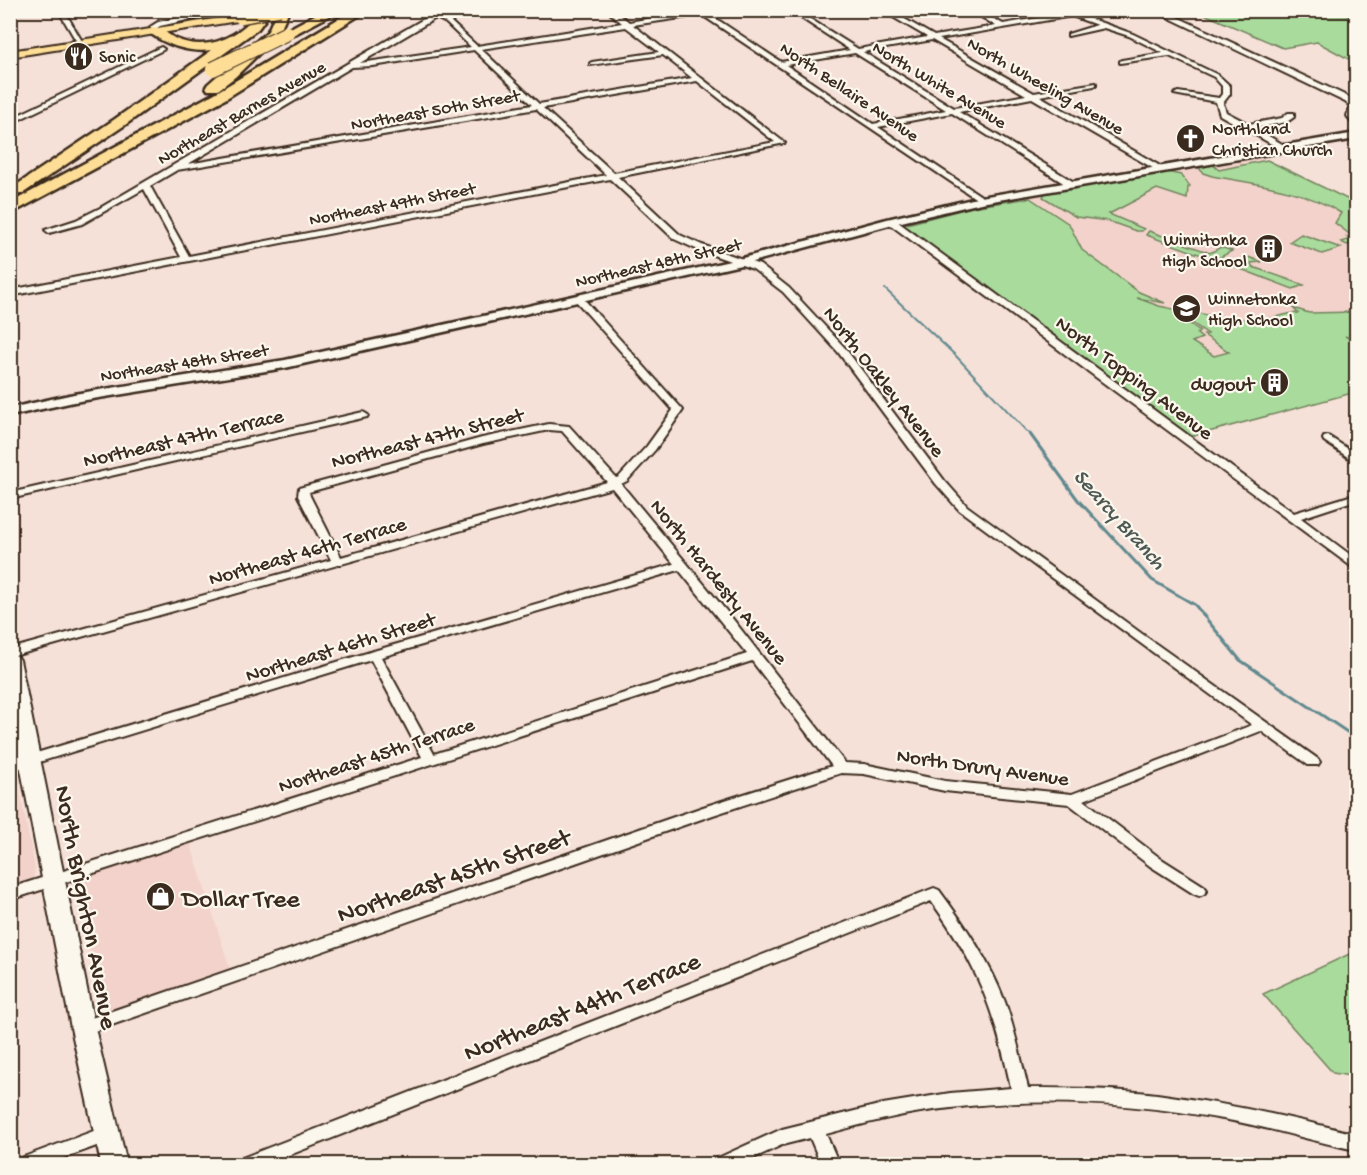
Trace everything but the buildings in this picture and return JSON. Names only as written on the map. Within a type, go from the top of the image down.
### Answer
[{"type":"highway","points":[[10,195],[120,122],[254,26],[266,10]]},
{"type":"highway","points":[[148,134],[230,74],[273,33],[281,10]]},
{"type":"highway","points":[[120,122],[213,69],[334,10]]},
{"type":"highway","points":[[10,209],[234,88],[362,10]]},
{"type":"highway","points":[[155,31],[172,42],[192,48],[214,46],[237,37]]},
{"type":"main road","points":[[10,54],[155,31],[246,13],[281,10]]},
{"type":"main road","name":"North Brighton Avenue","points":[[10,660],[20,763],[55,880],[83,1028],[114,1164]]},
{"type":"street","points":[[62,10],[80,43]]},
{"type":"street","points":[[155,31],[153,27],[158,24],[229,10]]},
{"type":"street","name":"Northeast Barnes Avenue","points":[[49,230],[79,222],[176,168],[445,10]]},
{"type":"street","points":[[609,10],[699,79]]},
{"type":"street","points":[[352,64],[373,64],[720,10]]},
{"type":"street","name":"North Wheeling Avenue","points":[[884,10],[1161,169]]},
{"type":"street","points":[[973,10],[1003,27]]},
{"type":"street","points":[[1064,10],[1131,35],[1223,82],[1227,92],[1219,103],[1222,112],[1285,148]]},
{"type":"street","points":[[780,64],[1100,10]]},
{"type":"street","points":[[1156,10],[1348,100],[1354,106],[1351,116],[1356,123]]},
{"type":"street","points":[[1342,10],[1356,16]]},
{"type":"street","name":"North White Avenue","points":[[792,11],[1071,184]]},
{"type":"street","name":"North Bellaire Avenue","points":[[702,12],[981,200]]},
{"type":"street","name":"North Oakley Avenue","points":[[437,16],[448,22],[677,237],[766,274],[846,356],[941,485],[963,508],[1313,762]]},
{"type":"street","points":[[1070,35],[1102,26]]},
{"type":"street","points":[[10,122],[161,49]]},
{"type":"street","points":[[592,64],[666,53]]},
{"type":"street","points":[[1122,62],[1169,54]]},
{"type":"street","name":"Northeast 50th Street","points":[[176,168],[699,79]]},
{"type":"street","name":"Northeast 49th Street","points":[[10,293],[779,143],[780,141],[699,79]]},
{"type":"street","points":[[872,126],[1094,84]]},
{"type":"street","points":[[1178,94],[1220,100]]},
{"type":"street","points":[[1247,127],[1284,120],[1291,115]]},
{"type":"street","name":"Northeast 48th Street","points":[[10,412],[74,398],[285,364],[741,262],[891,221],[981,200],[1356,134]]},
{"type":"street","points":[[146,184],[186,259]]},
{"type":"street","name":"North Topping Avenue","points":[[891,221],[1356,564]]},
{"type":"street","points":[[579,299],[678,411],[651,448],[623,479],[614,483]]},
{"type":"street","name":"Northeast 47th Terrace","points":[[10,496],[363,415]]},
{"type":"street","name":"North Hardesty Avenue","points":[[561,427],[570,430],[682,565],[841,768]]},
{"type":"street","name":"Northeast 47th Street","points":[[337,560],[303,490],[482,441],[561,427]]},
{"type":"street","points":[[1328,438],[1356,458]]},
{"type":"street","name":"Northeast 46th Terrace","points":[[10,653],[251,588],[337,560],[614,483]]},
{"type":"street","points":[[1293,517],[1356,497]]},
{"type":"street","name":"Northeast 46th Street","points":[[20,763],[374,655],[682,565]]},
{"type":"street","points":[[374,655],[430,759]]},
{"type":"street","name":"Northeast 45th Terrace","points":[[10,894],[755,656]]},
{"type":"street","points":[[1073,799],[1263,725]]},
{"type":"street","name":"North Drury Avenue","points":[[841,768],[864,769],[945,786],[1073,799],[1155,862],[1199,890]]},
{"type":"street","name":"Northeast 45th Street","points":[[83,1028],[696,815],[841,768]]},
{"type":"street","name":"Northeast 44th Terrace","points":[[248,1164],[934,894],[966,939],[992,990],[1009,1041],[1020,1096]]},
{"type":"street","points":[[724,1164],[778,1139],[833,1123],[902,1108],[947,1101],[1054,1093],[1206,1107],[1309,1129],[1356,1142]]},
{"type":"street","points":[[815,1129],[830,1164]]},
{"type":"street","points":[[27,1164],[107,1134]]},
{"type":"shaded area","name":"Winnetonka High School","points":[[1263,158],[1356,204],[1356,392],[1190,437],[905,224],[1000,202]]},
{"type":"shaded area","points":[[11,770],[16,772],[35,868],[33,880],[29,884],[11,890]]},
{"type":"shaded area","points":[[190,842],[230,969],[108,1011],[102,1011],[74,878]]},
{"type":"green space","points":[[1197,11],[1339,11],[1356,17],[1356,63],[1317,42],[1283,48]]},
{"type":"green space","points":[[1267,160],[1347,199],[1356,197],[1356,243],[1347,245],[1341,242],[1351,239],[1347,237],[1352,236],[1335,223],[1341,213],[1326,205],[1278,188],[1212,176],[1203,173],[1199,168],[1213,165],[1219,170]]},
{"type":"green space","points":[[1167,172],[1181,175],[1190,186],[1187,199],[1157,189],[1109,214],[1144,229],[1142,231],[1108,221],[1076,217],[1043,197],[1045,193]]},
{"type":"green space","points":[[1030,198],[1069,224],[1082,250],[1139,292],[1165,303],[1137,298],[1183,311],[1182,318],[1200,331],[1197,334],[1202,338],[1192,342],[1214,356],[1229,352],[1204,335],[1208,334],[1185,318],[1188,311],[1216,317],[1246,319],[1265,319],[1298,313],[1293,308],[1309,313],[1356,312],[1356,340],[1345,336],[1356,342],[1356,392],[1190,437],[903,225],[972,207]]},
{"type":"green space","points":[[1149,231],[1210,253],[1221,247],[1232,251],[1215,260],[1146,235]]},
{"type":"green space","points":[[1301,234],[1341,248],[1322,254],[1289,242]]},
{"type":"green space","points":[[1248,257],[1262,262],[1250,263],[1253,267],[1304,285],[1293,289],[1230,265]]},
{"type":"green space","points":[[1356,951],[1356,1077],[1333,1073],[1263,994]]},
{"type":"waterway","name":"Searcy Branch","points":[[885,289],[956,356],[1031,436]]},
{"type":"waterway","name":"Searcy Branch","points":[[1030,434],[1078,500],[1152,580],[1195,605],[1240,660],[1356,738]]},
{"type":"place","name":"Sonic","points":[[78,56]]},
{"type":"place","name":"Northland Christian Church","points":[[1191,138]]},
{"type":"place","name":"Winnitonka High School","points":[[1268,249]]},
{"type":"place","name":"Winnetonka High School","points":[[1187,308]]},
{"type":"place","name":"dugout","points":[[1275,383]]},
{"type":"place","name":"Dollar Tree","points":[[161,897]]}]
